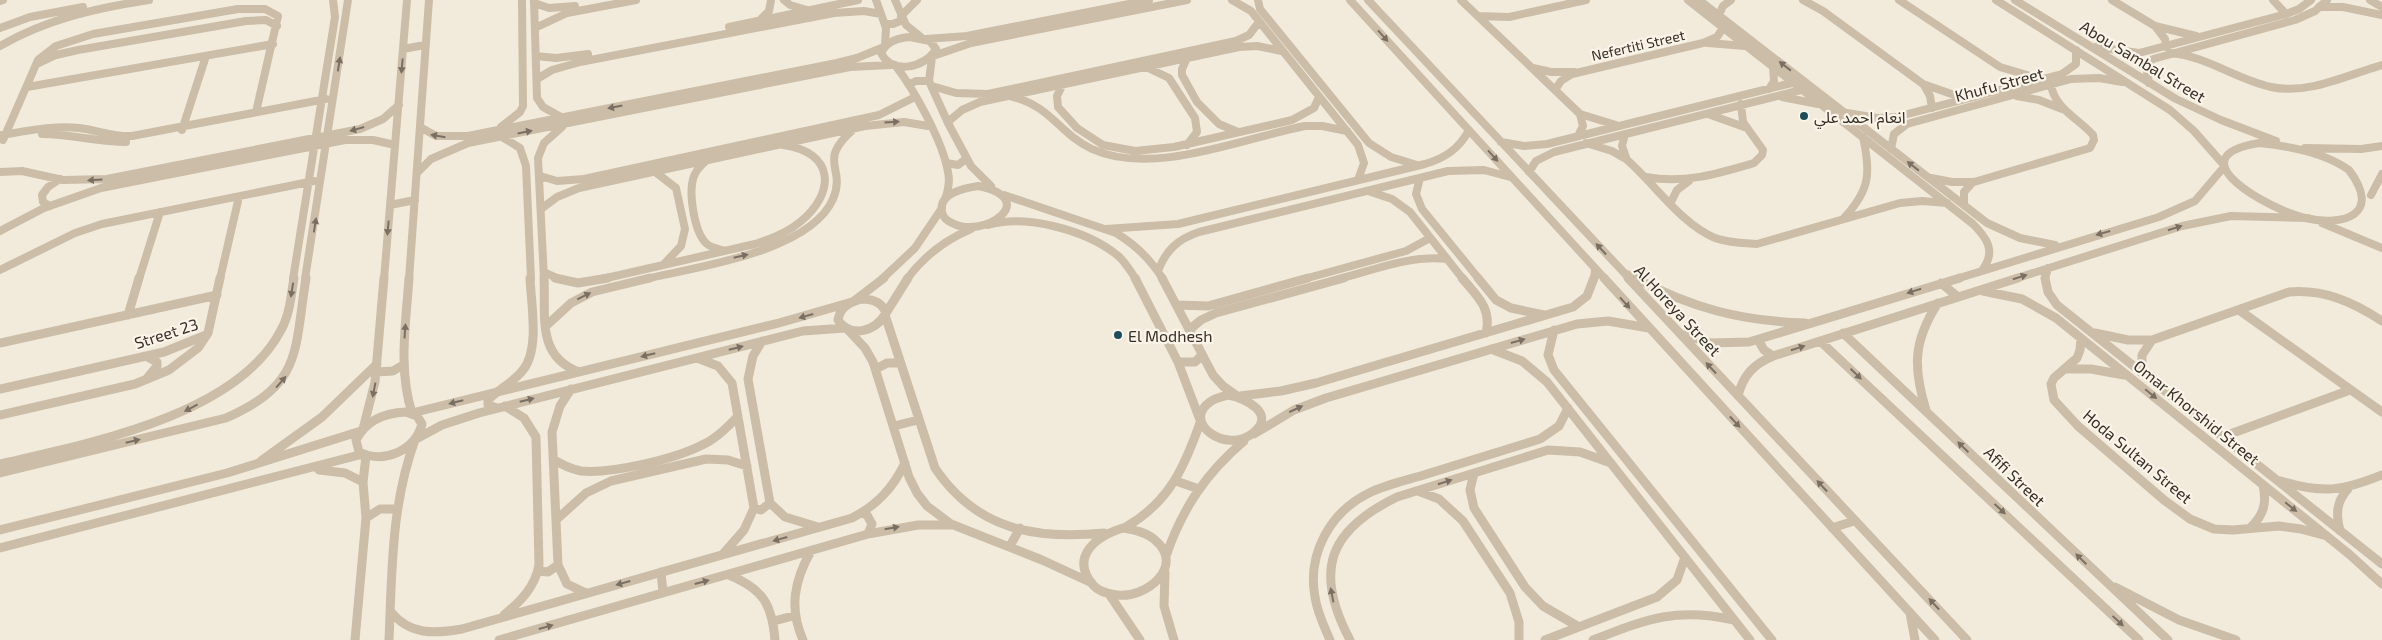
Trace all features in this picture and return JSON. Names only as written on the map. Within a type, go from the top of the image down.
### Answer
[{"type":"street","points":[[0,28],[30,16],[126,0]]},
{"type":"street","points":[[0,46],[30,30],[61,18],[134,1],[149,0]]},
{"type":"street","points":[[0,473],[18,464],[154,425],[210,397],[250,367],[272,345],[285,324],[322,102],[335,14],[333,0]]},
{"type":"street","points":[[0,464],[18,464],[226,418],[258,402],[271,392],[286,376],[294,360],[348,0]]},
{"type":"street","points":[[355,640],[366,518],[363,482],[364,455],[356,444],[373,393],[377,368],[407,0]]},
{"type":"street","points":[[389,640],[395,509],[402,473],[422,424],[420,419],[412,413],[406,394],[403,364],[429,0]]},
{"type":"street","points":[[499,133],[520,112],[524,101],[522,0]]},
{"type":"street","points":[[535,28],[575,8],[607,0]]},
{"type":"street","points":[[564,121],[543,107],[538,98],[534,2],[549,8],[575,8],[636,0]]},
{"type":"street","points":[[757,22],[770,11],[771,0],[779,0]]},
{"type":"street","points":[[784,0],[796,8],[812,11]]},
{"type":"street","points":[[536,56],[556,58],[585,57],[833,10],[858,0]]},
{"type":"street","points":[[876,0],[885,24],[887,36],[881,57],[893,65],[910,84],[946,163],[949,181],[943,205],[943,215],[948,221],[956,225],[978,227]]},
{"type":"street","points":[[895,0],[902,18],[910,30],[935,46],[929,69],[931,83],[966,159],[978,176],[1001,192],[1008,201],[1008,208],[1004,214],[988,225]]},
{"type":"street","points":[[885,24],[893,24],[902,18],[917,0]]},
{"type":"street","points":[[417,174],[431,159],[468,140],[849,64],[912,66],[976,38],[1149,0]]},
{"type":"street","points":[[849,64],[903,38],[976,38],[1188,0]]},
{"type":"street","points":[[1232,0],[1251,11],[1358,146],[1364,163],[1358,180]]},
{"type":"street","points":[[1258,0],[1260,9],[1369,143],[1390,157],[1433,168],[1434,174]]},
{"type":"street","name":"Al Horeya Street","points":[[1351,0],[1595,270],[1935,640]]},
{"type":"street","name":"Al Horeya Street","points":[[1368,0],[1967,640]]},
{"type":"street","points":[[1461,0],[1580,114],[1620,126]]},
{"type":"street","points":[[1494,30],[1501,21],[1509,17],[1586,0]]},
{"type":"street","points":[[1688,0],[1964,216],[1982,233],[1991,249],[1992,257],[1983,270]]},
{"type":"street","points":[[1700,0],[1973,213],[1998,230],[2013,237],[2045,245],[2060,246]]},
{"type":"street","points":[[1719,15],[1723,6],[1731,0]]},
{"type":"street","points":[[1803,0],[1823,11],[1924,84],[1944,93],[1966,99]]},
{"type":"street","points":[[1899,0],[2000,67],[2021,75],[2041,79]]},
{"type":"street","name":"Abou Sambal Street","points":[[1996,0],[2183,120],[2224,166],[2236,184],[2260,200],[2310,218]]},
{"type":"street","name":"Abou Sambal Street","points":[[2015,0],[2149,83],[2204,113],[2293,147]]},
{"type":"street","points":[[2021,0],[2028,8]]},
{"type":"street","points":[[2112,0],[2155,26],[2201,37]]},
{"type":"street","points":[[2273,0],[2286,14]]},
{"type":"street","points":[[2149,83],[2146,66],[2153,59],[2168,50],[2201,37],[2286,14],[2299,9],[2311,0]]},
{"type":"street","points":[[2087,44],[2120,52],[2139,52],[2168,50],[2209,43],[2295,20],[2320,7],[2327,0]]},
{"type":"street","points":[[2370,0],[2382,11]]},
{"type":"street","points":[[2320,7],[2343,6],[2382,11]]},
{"type":"street","points":[[256,112],[278,16],[271,11],[257,8],[238,9],[93,34],[56,46],[42,55],[36,64],[2,137],[63,134],[100,142],[121,143],[333,100]]},
{"type":"street","points":[[234,23],[247,15],[246,12],[238,9]]},
{"type":"street","points":[[1251,11],[1260,9]]},
{"type":"street","points":[[537,79],[585,57],[812,11],[864,11],[881,14]]},
{"type":"street","points":[[335,14],[347,12]]},
{"type":"street","points":[[2022,16],[2036,13]]},
{"type":"street","points":[[1080,14],[1084,20]]},
{"type":"street","points":[[1478,16],[1509,17]]},
{"type":"street","points":[[36,64],[56,55],[88,48],[234,23],[260,20],[271,22],[277,26]]},
{"type":"street","points":[[1010,96],[1127,68],[1146,67],[1187,58],[1238,44],[1249,35],[1259,22]]},
{"type":"street","points":[[2155,26],[2165,39],[2168,50]]},
{"type":"street","name":"Nefertiti Street","points":[[1532,68],[1561,72],[1579,71],[1703,43],[1716,37],[1723,28]]},
{"type":"street","points":[[88,48],[83,48],[79,44],[83,39],[93,34]]},
{"type":"street","points":[[523,44],[536,42]]},
{"type":"street","name":"Nefertiti Street","points":[[1703,43],[1747,46]]},
{"type":"street","points":[[2209,43],[2210,54],[2224,66]]},
{"type":"street","points":[[26,87],[272,44]]},
{"type":"street","points":[[949,121],[970,105],[990,96],[1238,44],[1282,50]]},
{"type":"street","points":[[403,49],[425,45]]},
{"type":"street","name":"Khufu Street","points":[[1845,113],[1877,118],[1906,114],[2062,74],[2076,64],[2076,50]]},
{"type":"street","points":[[2168,50],[2224,66],[2260,84],[2291,89],[2382,65]]},
{"type":"street","points":[[2139,52],[2145,58],[2153,59]]},
{"type":"street","points":[[182,130],[206,56]]},
{"type":"street","points":[[1187,58],[1182,69],[1184,81],[1207,116],[1224,128],[1241,132]]},
{"type":"street","points":[[1146,67],[1163,74],[1174,84],[1195,118],[1197,132],[1187,145]]},
{"type":"street","points":[[1769,89],[1774,81],[1773,67]]},
{"type":"street","points":[[2000,67],[2006,78],[2006,88]]},
{"type":"street","name":"Nefertiti Street","points":[[1555,90],[1566,77],[1579,71]]},
{"type":"street","points":[[1301,74],[1311,72]]},
{"type":"street","points":[[2062,74],[2071,76],[2071,79]]},
{"type":"street","name":"Khufu Street","points":[[1891,149],[1892,137],[1895,131],[1915,121],[2071,79],[2098,78],[2131,85]]},
{"type":"street","points":[[1501,142],[1537,145],[1562,140],[1803,80]]},
{"type":"street","points":[[910,84],[916,81],[931,83],[956,93],[1010,96],[1027,99],[1046,110],[1068,134],[1086,147],[1108,155],[1177,154],[1295,124],[1314,108],[1319,97]]},
{"type":"street","points":[[1174,84],[1184,81]]},
{"type":"street","points":[[1063,84],[1057,96],[1058,107],[1077,128],[1094,140],[1134,154],[1187,145],[1241,132],[1295,124],[1322,126],[1346,131]]},
{"type":"street","points":[[1924,84],[1930,96],[1932,108]]},
{"type":"street","points":[[1928,178],[1952,182],[1974,182],[2090,148],[2093,144],[2093,135],[2064,110],[2054,97],[2051,85]]},
{"type":"street","points":[[1529,172],[1530,167],[1540,158],[1568,148],[1811,87]]},
{"type":"street","points":[[2012,95],[2039,100],[2064,110]]},
{"type":"street","points":[[1774,96],[1799,99],[1824,106]]},
{"type":"street","points":[[541,209],[578,184],[863,122],[893,110],[915,97]]},
{"type":"street","points":[[524,101],[538,98]]},
{"type":"street","points":[[182,130],[256,112],[322,102]]},
{"type":"street","points":[[1644,176],[1667,181],[1689,181],[1759,160],[1762,150],[1761,145],[1747,128],[1741,116],[1741,104]]},
{"type":"street","points":[[327,140],[372,124],[399,105]]},
{"type":"street","points":[[1046,110],[1058,107]]},
{"type":"street","points":[[1457,118],[1475,114]]},
{"type":"street","points":[[1578,136],[1583,126],[1580,114]]},
{"type":"street","points":[[1670,114],[1678,120]]},
{"type":"street","points":[[1706,114],[1727,119],[1747,128]]},
{"type":"street","points":[[1906,114],[1915,121]]},
{"type":"street","points":[[1195,118],[1207,116]]},
{"type":"street","points":[[564,121],[540,150],[538,158],[546,326],[548,347],[556,360],[580,372]]},
{"type":"street","points":[[544,272],[569,283],[603,284],[759,252],[787,241],[811,226],[821,217],[833,199],[837,180],[833,164],[835,149],[863,122],[904,122],[928,126]]},
{"type":"street","points":[[420,127],[424,132],[433,135],[468,140]]},
{"type":"street","points":[[540,176],[556,181],[578,184],[654,171],[855,128]]},
{"type":"street","points":[[1106,229],[1150,228],[1178,224],[1422,165],[1450,155],[1459,148],[1469,130]]},
{"type":"street","points":[[499,133],[520,148],[525,159],[532,351],[529,360],[517,377],[496,392],[488,402],[490,407],[501,407],[522,415],[533,428],[536,437],[538,571],[533,585],[522,600],[499,619]]},
{"type":"street","points":[[1624,134],[1622,146],[1627,160]]},
{"type":"street","points":[[1841,220],[1860,201],[1869,179],[1869,168],[1863,137]]},
{"type":"street","points":[[0,172],[22,171],[62,180],[91,180],[327,140],[360,139],[395,145]]},
{"type":"street","points":[[1562,140],[1562,145],[1568,148]]},
{"type":"street","points":[[0,231],[53,205],[120,184],[315,142]]},
{"type":"street","points":[[1358,146],[1365,146],[1369,143]]},
{"type":"street","points":[[1586,143],[1608,150],[1627,160],[1707,235],[1737,245],[1757,244],[1911,202],[1947,203]]},
{"type":"street","points":[[1679,333],[1691,338],[1719,344],[1739,344],[1758,340],[2159,217],[2185,207],[2203,194],[2224,166],[2224,158],[2228,151],[2235,147],[2259,143],[2293,147],[2354,149],[2382,146]]},
{"type":"street","points":[[546,326],[571,303],[603,284],[662,266],[768,240],[801,222],[821,198],[825,182],[822,166],[815,156],[808,152],[780,144]]},
{"type":"street","points":[[2293,147],[2321,156],[2344,168],[2366,186],[2373,199],[2382,174]]},
{"type":"street","points":[[946,163],[958,164],[966,159]]},
{"type":"street","points":[[707,160],[693,178],[691,192],[698,226],[704,240],[709,245],[725,251]]},
{"type":"street","points":[[822,166],[833,164]]},
{"type":"street","points":[[1158,271],[1167,249],[1188,235],[1434,174],[1472,169],[1512,178]]},
{"type":"street","points":[[654,171],[672,183],[679,194],[684,229],[681,246],[662,266]]},
{"type":"street","points":[[1420,178],[1415,190],[1422,209],[1496,300],[1520,311],[1546,316]]},
{"type":"street","points":[[53,205],[43,202],[42,195],[48,187],[62,180]]},
{"type":"street","points":[[53,205],[68,190],[69,186],[62,180]]},
{"type":"street","points":[[1671,202],[1677,190],[1689,181]]},
{"type":"street","points":[[0,276],[89,233],[160,214],[238,201],[321,182]]},
{"type":"street","points":[[1964,205],[1964,192],[1974,182]]},
{"type":"street","points":[[0,270],[88,228],[308,185]]},
{"type":"street","points":[[0,548],[364,455],[388,456],[403,450],[415,439],[442,425],[501,407],[762,341],[817,329],[846,329],[868,330],[880,324],[898,292],[922,262],[944,242],[978,227],[1020,220],[1101,245],[1125,263],[1178,362],[1195,401],[1204,430],[1218,439],[1227,441],[1250,436],[1262,420],[1256,405],[1217,381],[1158,271],[1138,246],[1106,229],[1054,213],[984,186],[968,187],[949,195],[933,225],[905,257],[874,287],[841,310],[838,315],[840,325],[846,329],[865,348],[876,369],[913,489],[920,500],[929,509],[952,525],[1010,546],[1063,568],[1092,583],[1109,594],[1140,640]]},
{"type":"street","points":[[1368,191],[1392,199],[1410,212],[1482,303],[1489,320],[1486,333]]},
{"type":"street","points":[[679,194],[691,192]]},
{"type":"street","points":[[390,205],[415,200]]},
{"type":"street","points":[[208,333],[238,201]]},
{"type":"street","points":[[1410,212],[1422,209]]},
{"type":"street","points":[[1044,226],[1046,217],[1054,213]]},
{"type":"street","points":[[1964,216],[1973,216],[1973,213]]},
{"type":"street","points":[[128,315],[160,214]]},
{"type":"street","points":[[1738,396],[1744,376],[1750,368],[1773,356],[2205,220],[2256,215],[2339,221],[2350,220],[2367,214]]},
{"type":"street","points":[[1553,222],[1571,217]]},
{"type":"street","points":[[2310,218],[2382,248]]},
{"type":"street","points":[[801,222],[811,226]]},
{"type":"street","points":[[1178,224],[1178,229],[1188,235]]},
{"type":"street","points":[[684,229],[692,229],[698,226]]},
{"type":"street","points":[[1177,305],[1190,307],[1208,306],[1406,251],[1430,238]]},
{"type":"street","points":[[529,249],[543,245]]},
{"type":"street","points":[[905,257],[916,257],[922,262]]},
{"type":"street","points":[[1189,330],[1201,320],[1216,313],[1401,262],[1427,257],[1447,259]]},
{"type":"street","name":"Omar Khorshid Street","points":[[2048,268],[2044,276],[2047,290],[2057,305],[2068,314],[2084,334],[2129,376],[2328,536],[2382,584]]},
{"type":"street","points":[[0,530],[285,458],[362,430],[383,416],[399,412],[412,413],[580,372],[779,323],[853,301],[876,301],[882,304],[886,314],[918,420],[935,468],[952,495],[982,515],[1020,528],[1062,537],[1104,534],[1123,528],[1153,510],[1176,481],[1200,421],[1200,412],[1210,400],[1219,397],[1281,391],[1316,383],[1567,310],[1589,296],[1593,289],[1595,270]]},
{"type":"street","points":[[1621,271],[1670,297],[1712,312],[1755,320],[1813,323]]},
{"type":"street","points":[[1941,283],[1958,297]]},
{"type":"street","name":"Omar Khorshid Street","points":[[1978,290],[2002,293],[2028,300],[2084,334],[2142,373],[2382,564]]},
{"type":"street","points":[[2084,334],[2152,340],[2289,292],[2316,291],[2350,302],[2382,321]]},
{"type":"street","points":[[0,343],[217,295]]},
{"type":"street","points":[[1482,303],[1489,304],[1496,300]]},
{"type":"street","points":[[1927,412],[1918,384],[1916,351],[1924,325],[1938,303]]},
{"type":"street","points":[[1567,310],[1579,315],[1580,318],[1577,324]]},
{"type":"street","points":[[2239,310],[2382,412]]},
{"type":"street","points":[[2056,318],[2061,314],[2068,314]]},
{"type":"street","points":[[1109,594],[1123,596],[1138,594],[1151,588],[1160,578],[1178,522],[1196,488],[1218,462],[1250,436],[1294,410],[1326,398],[1577,324],[1608,321],[1649,328]]},
{"type":"street","points":[[779,323],[786,330],[784,336]]},
{"type":"street","points":[[1554,330],[1548,355],[1560,378],[1772,640]]},
{"type":"street","name":"Street 23","points":[[0,389],[146,356],[183,346],[208,333]]},
{"type":"street","name":"Street 23","points":[[0,415],[157,376],[185,360],[203,342],[208,333]]},
{"type":"street","name":"Afifi Street","points":[[1843,334],[2168,640]]},
{"type":"street","name":"Hoda Sultan Street","points":[[2084,334],[2081,352],[2068,369],[2053,378],[2050,385],[2055,402],[2072,420],[2186,517],[2214,529],[2227,531],[2278,525],[2328,536]]},
{"type":"street","points":[[1758,340],[1764,350],[1773,356]]},
{"type":"street","points":[[1820,340],[2139,640]]},
{"type":"street","points":[[2142,373],[2140,365],[2142,351],[2152,340]]},
{"type":"street","points":[[762,341],[750,364],[748,379],[770,503],[774,509],[786,518],[818,528]]},
{"type":"street","points":[[1456,342],[1468,356]]},
{"type":"street","points":[[532,351],[548,347]]},
{"type":"street","points":[[1491,349],[1528,364],[1547,382],[1750,640]]},
{"type":"street","points":[[1178,362],[1195,362],[1202,355]]},
{"type":"street","points":[[142,381],[157,366],[157,362],[146,356]]},
{"type":"street","points":[[697,358],[716,364],[732,383],[754,508],[744,530],[722,555]]},
{"type":"street","points":[[876,369],[887,363],[900,363]]},
{"type":"street","points":[[377,368],[393,371],[403,364]]},
{"type":"street","points":[[252,467],[296,438],[333,410],[377,368]]},
{"type":"street","points":[[2068,369],[2103,370],[2129,376]]},
{"type":"street","points":[[1547,382],[1552,378],[1560,378]]},
{"type":"street","points":[[732,383],[738,379],[748,379]]},
{"type":"street","points":[[1316,383],[1316,392],[1326,398]]},
{"type":"street","points":[[571,389],[560,406],[552,432],[558,565],[560,574],[570,587],[588,593]]},
{"type":"street","points":[[2222,437],[2350,390]]},
{"type":"street","points":[[1330,640],[1316,603],[1313,577],[1319,544],[1327,528],[1338,515],[1352,503],[1387,486],[1540,439],[1559,426],[1568,408]]},
{"type":"street","points":[[556,520],[586,493],[610,475],[693,449],[714,438],[738,416]]},
{"type":"street","points":[[894,426],[918,420]]},
{"type":"street","points":[[536,437],[543,433],[552,432]]},
{"type":"street","points":[[1540,439],[1547,444],[1548,450]]},
{"type":"street","points":[[693,449],[698,454],[694,461]]},
{"type":"street","points":[[1350,640],[1340,622],[1331,591],[1330,577],[1332,558],[1339,542],[1349,527],[1363,514],[1379,504],[1548,450],[1580,452],[1611,463]]},
{"type":"street","points":[[282,476],[292,470],[295,463],[293,459],[285,458]]},
{"type":"street","points":[[553,458],[561,464],[582,471],[610,475],[694,461],[728,460],[747,466]]},
{"type":"street","points":[[391,612],[398,622],[409,629],[425,632],[462,629],[818,528],[862,513],[886,495],[894,485],[905,463]]},
{"type":"street","points":[[309,470],[345,473],[363,482]]},
{"type":"street","points":[[1474,473],[1470,490],[1478,517],[1525,587],[1554,614],[1579,627]]},
{"type":"street","points":[[2274,478],[2314,490],[2348,489],[2382,475]]},
{"type":"street","points":[[1176,481],[1196,488]]},
{"type":"street","points":[[2249,528],[2263,514],[2266,505],[2263,484]]},
{"type":"street","points":[[2340,531],[2336,511],[2342,495],[2348,489]]},
{"type":"street","points":[[1418,491],[1444,502],[1463,521],[1510,594],[1520,622],[1520,640]]},
{"type":"street","points":[[754,508],[764,509],[770,503]]},
{"type":"street","points":[[366,518],[380,509],[395,509]]},
{"type":"street","points":[[862,513],[867,515],[872,524],[868,534]]},
{"type":"street","points":[[1463,521],[1468,516],[1478,517]]},
{"type":"street","points":[[1832,528],[1854,521]]},
{"type":"street","points":[[499,640],[868,534],[910,526],[952,525]]},
{"type":"street","points":[[1010,546],[1020,528]]},
{"type":"street","points":[[1123,528],[1135,529],[1156,538],[1162,547],[1165,562],[1164,606],[1174,640]]},
{"type":"street","points":[[1092,583],[1085,573],[1086,551],[1093,541],[1104,534]]},
{"type":"street","points":[[2349,554],[2357,554],[2362,548]]},
{"type":"street","points":[[803,640],[793,616],[792,599],[795,582],[811,551]]},
{"type":"street","points":[[1545,640],[1646,602],[1668,590],[1677,580],[1684,557]]},
{"type":"street","points":[[538,571],[548,572],[558,565]]},
{"type":"street","points":[[661,572],[663,593]]},
{"type":"street","points":[[729,575],[749,584],[764,597],[774,621],[775,640]]},
{"type":"street","points":[[2103,580],[2179,620],[2236,640]]},
{"type":"street","points":[[1510,594],[1521,592],[1525,587]]},
{"type":"street","points":[[1646,602],[1654,608],[1655,616]]},
{"type":"street","points":[[1593,640],[1655,616],[1668,613],[1701,613],[1734,620]]},
{"type":"street","points":[[1910,613],[1914,640]]},
{"type":"street","points":[[774,621],[793,616]]},
{"type":"street","points":[[457,640],[462,629]]},
{"type":"place","name":"انعام احمد علي","points":[[1804,116]]},
{"type":"place","name":"El Modhesh","points":[[1118,335]]}]
